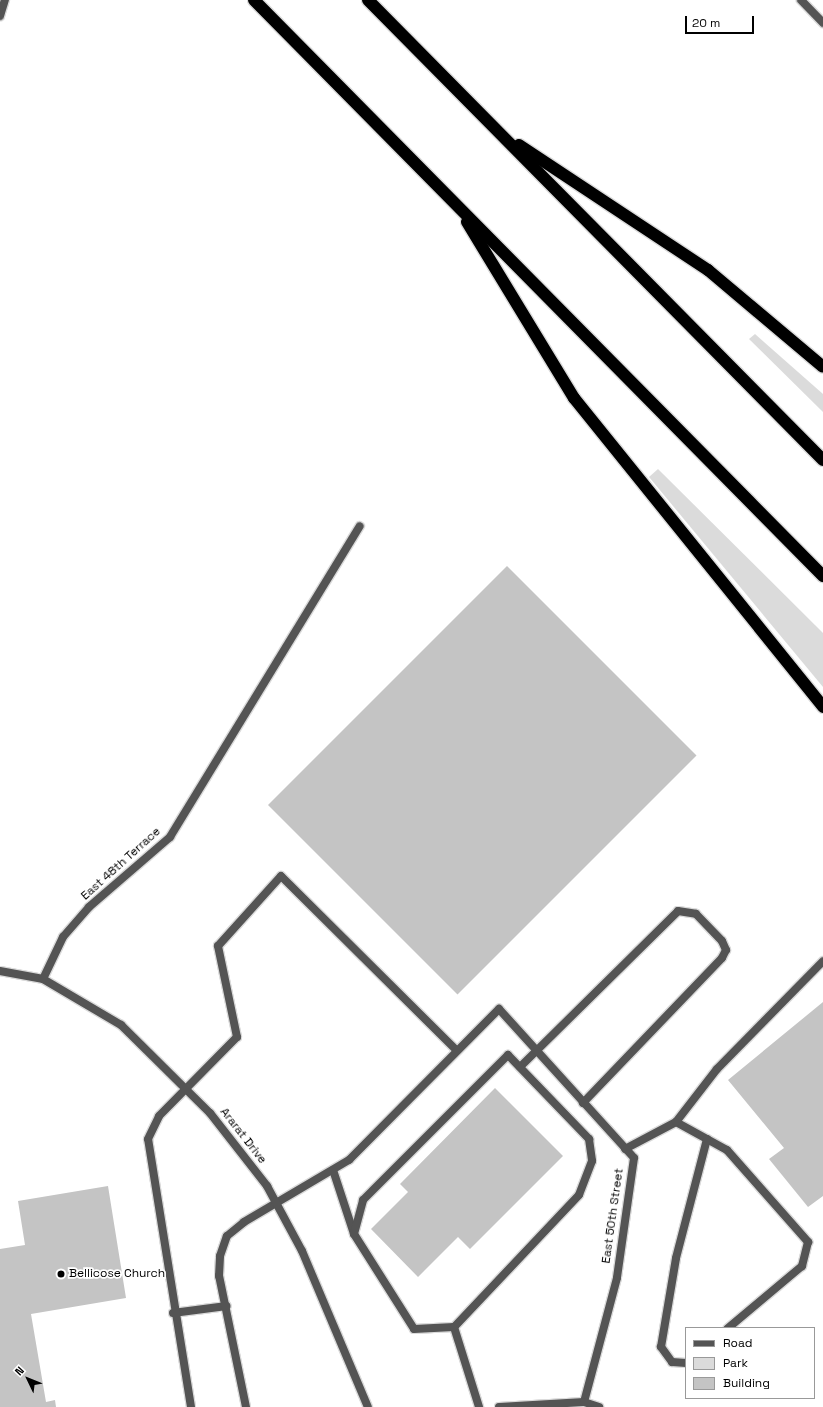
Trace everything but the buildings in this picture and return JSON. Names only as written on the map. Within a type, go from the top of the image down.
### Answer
[{"type":"highway","points":[[254,0],[823,576]]},
{"type":"highway","points":[[368,0],[823,460]]},
{"type":"highway","points":[[498,132],[708,270],[823,367]]},
{"type":"highway","points":[[456,204],[574,398],[823,708]]},
{"type":"street","points":[[0,16],[5,0]]},
{"type":"street","points":[[800,0],[823,22]]},
{"type":"street","name":"East 48th Terrace","points":[[43,979],[64,937],[89,907],[170,837],[360,526]]},
{"type":"street","points":[[190,1407],[174,1313],[148,1139],[159,1116],[237,1037],[218,946],[281,876],[457,1051],[349,1160],[276,1203],[227,1236],[220,1256],[219,1276],[227,1306],[246,1407]]},
{"type":"street","points":[[520,1067],[678,911],[696,914],[722,941],[726,950],[722,958],[584,1103]]},
{"type":"street","points":[[626,1149],[676,1122],[717,1069],[823,961]]},
{"type":"street","name":"Ararat Drive","points":[[0,971],[43,979],[121,1025],[210,1113],[276,1203],[302,1252],[368,1407]]},
{"type":"street","name":"East 50th Street","points":[[457,1051],[498,1009],[634,1158],[617,1278],[584,1404]]},
{"type":"street","points":[[333,1170],[354,1234],[414,1329],[454,1327],[579,1195],[592,1161],[589,1139],[508,1055],[494,1066],[364,1200],[354,1234]]},
{"type":"street","points":[[676,1122],[726,1150],[808,1242],[802,1266],[729,1327]]},
{"type":"street","points":[[685,1363],[672,1362],[661,1347],[676,1258],[707,1139]]},
{"type":"street","points":[[174,1313],[227,1306]]},
{"type":"street","points":[[454,1327],[479,1407]]},
{"type":"street","points":[[499,1407],[584,1404],[600,1407]]},
{"type":"green space","points":[[755,334],[823,394],[823,412],[749,339]]},
{"type":"green space","points":[[658,469],[823,633],[823,687],[649,477]]},
{"type":"place","name":"Bellicose Church","points":[[61,1274]]}]
